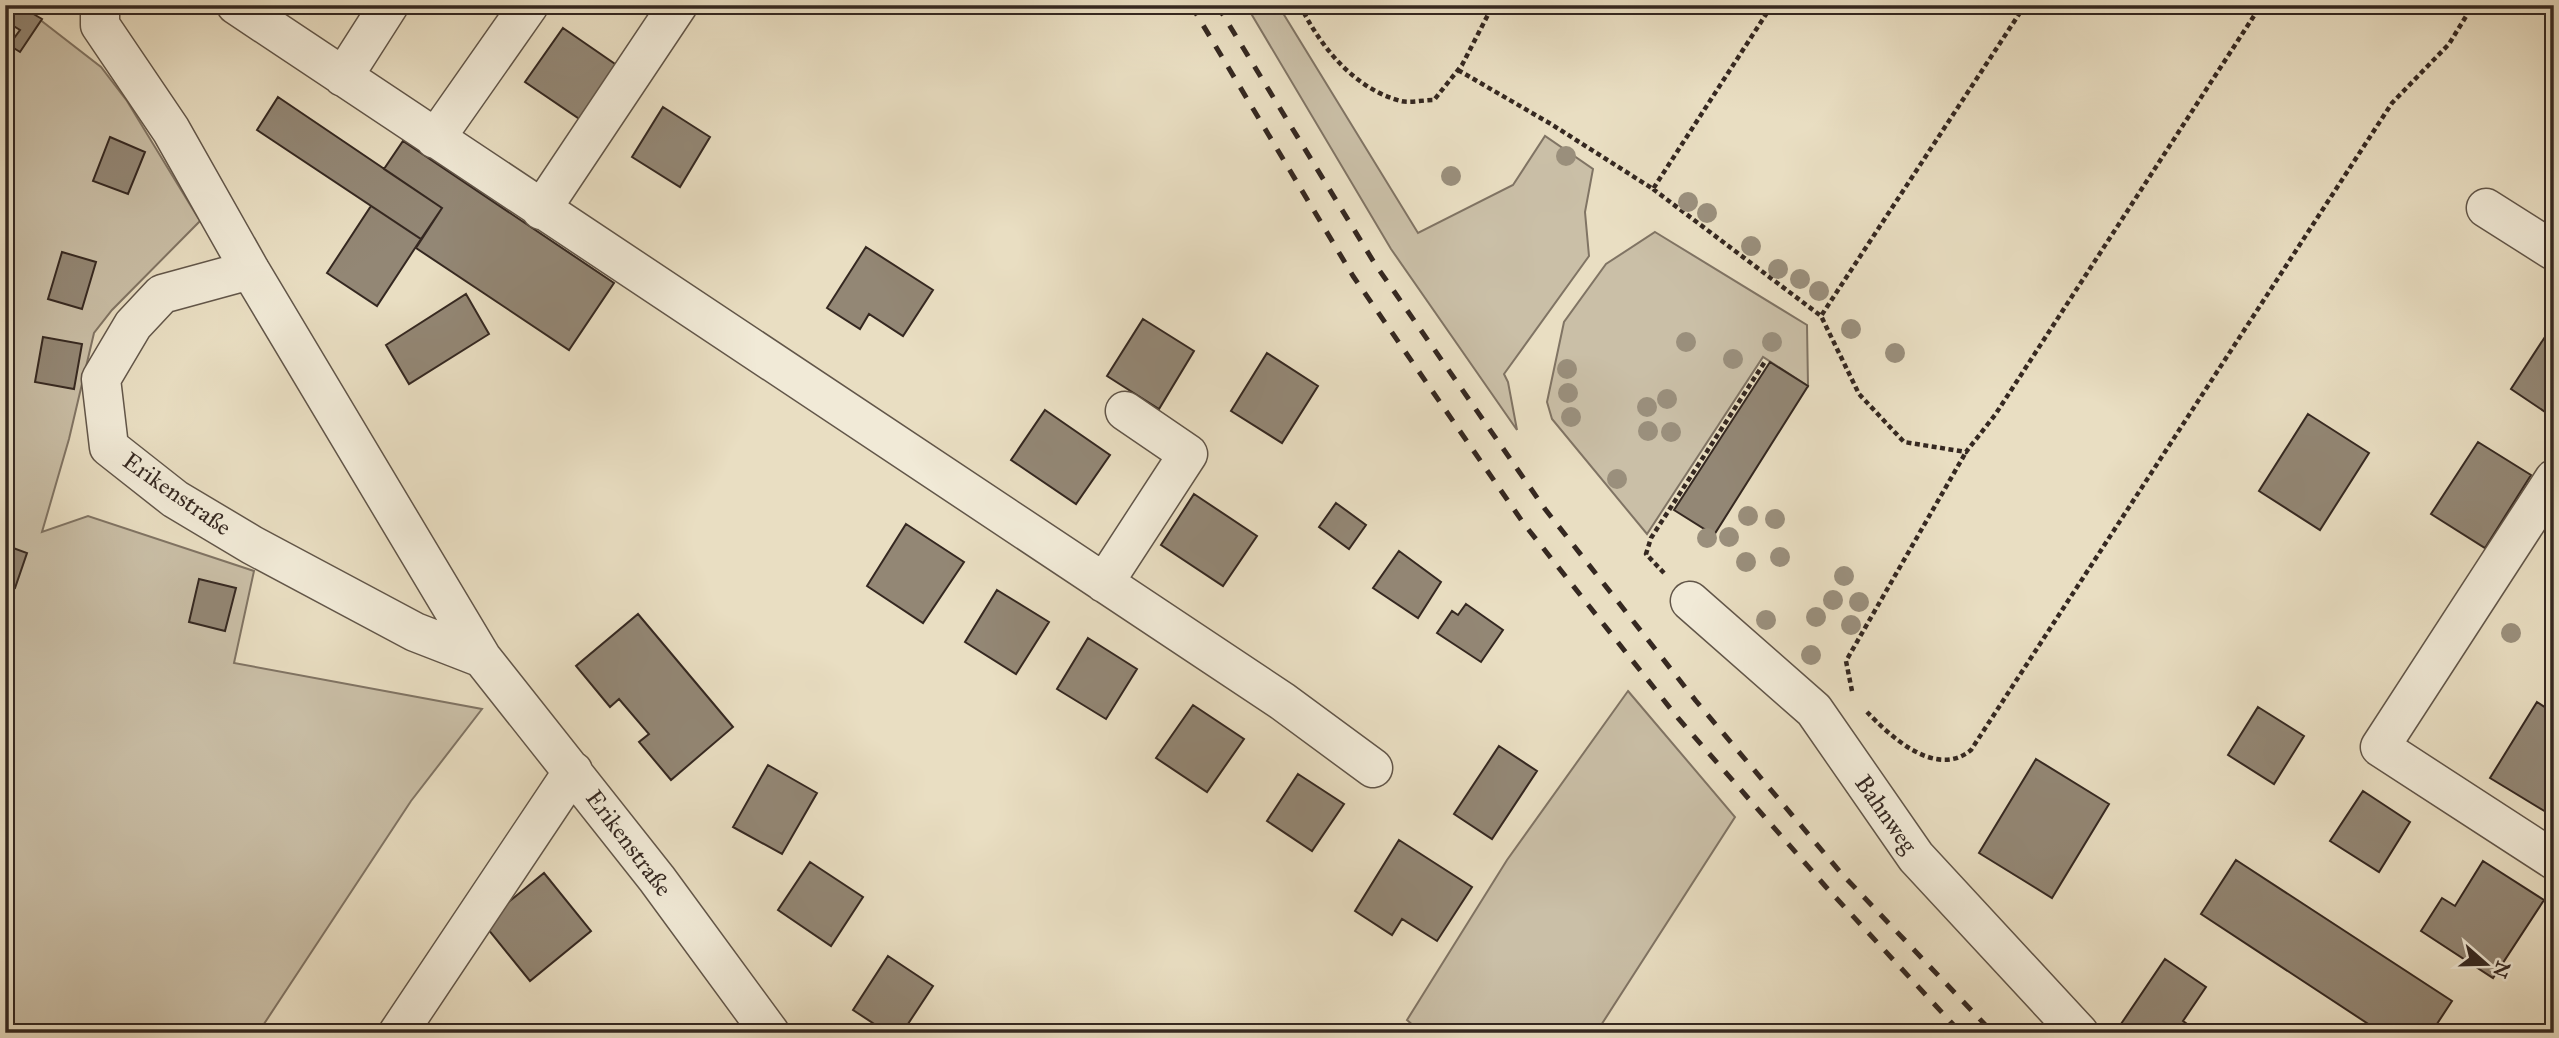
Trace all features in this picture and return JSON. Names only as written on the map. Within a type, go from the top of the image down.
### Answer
[{"type":"street","points":[[236,5],[1282,701],[1373,768]]},
{"type":"street","points":[[343,77],[389,5]]},
{"type":"street","points":[[435,139],[529,5]]},
{"type":"street","points":[[541,210],[678,5]]},
{"type":"street","name":"Erikenstraße","points":[[89,12],[171,130],[250,270],[482,658],[573,771],[770,1033]]},
{"type":"street","points":[[2486,208],[2554,251]]},
{"type":"street","name":"Erikenstraße","points":[[250,270],[162,294],[133,324],[101,379],[109,447],[175,499],[252,545],[415,632],[482,658]]},
{"type":"street","points":[[1104,583],[1188,453],[1125,411]]},
{"type":"street","points":[[2554,479],[2379,747],[2554,860]]},
{"type":"street","name":"Bahnweg","points":[[1689,601],[1814,710],[1916,857],[2079,1033]]},
{"type":"street","points":[[398,1033],[573,771]]},
{"type":"path","points":[[1300,5],[1315,38],[1361,83],[1402,101],[1434,100],[1458,70],[1493,5]]},
{"type":"path","points":[[1653,189],[1772,5]]},
{"type":"path","points":[[1821,316],[2025,5]]},
{"type":"path","points":[[1853,696],[1846,661],[1966,452],[1995,415],[2261,5]]},
{"type":"path","points":[[1860,704],[1891,737],[1931,759],[1961,758],[1971,750],[2392,103],[2449,44],[2473,5]]},
{"type":"path","points":[[1458,70],[1551,124],[1653,189],[1821,316],[1859,394],[1904,442],[1966,452]]},
{"type":"path","points":[[1651,538],[1766,360]]},
{"type":"shaded area","points":[[5,5],[21,5],[101,67],[127,101],[200,221],[112,310],[94,333],[69,439],[42,532],[88,516],[254,571],[234,663],[482,709],[411,801],[258,1033],[5,1033]]},
{"type":"shaded area","points":[[1246,5],[1278,5],[1418,233],[1513,185],[1545,136],[1593,169],[1585,212],[1589,256],[1504,374],[1517,430],[1391,249]]},
{"type":"shaded area","points":[[1655,232],[1807,325],[1808,386],[1763,357],[1647,534],[1552,419],[1547,402],[1564,322],[1606,264]]},
{"type":"shaded area","points":[[1628,691],[1735,817],[1596,1033],[1422,1033],[1407,1020],[1507,860]]},
{"type":"building","points":[[18,5],[42,19],[20,52],[9,45],[20,30],[7,22]]},
{"type":"building","points":[[563,28],[618,66],[581,120],[525,82]]},
{"type":"building","points":[[278,97],[442,208],[421,239],[257,130]]},
{"type":"building","points":[[663,107],[710,137],[680,187],[632,157]]},
{"type":"building","points":[[110,137],[145,152],[128,194],[93,181]]},
{"type":"building","points":[[403,141],[614,283],[569,350],[416,248],[442,208],[384,169]]},
{"type":"building","points":[[371,206],[421,239],[377,306],[327,273]]},
{"type":"building","points":[[866,247],[933,290],[903,336],[869,314],[860,329],[827,308]]},
{"type":"building","points":[[62,252],[96,262],[82,309],[48,299]]},
{"type":"building","points":[[466,294],[489,334],[409,384],[386,345]]},
{"type":"building","points":[[1143,319],[1194,351],[1159,409],[1107,376]]},
{"type":"building","points":[[2554,323],[2554,418],[2511,389]]},
{"type":"building","points":[[43,337],[82,344],[74,389],[35,382]]},
{"type":"building","points":[[1267,353],[1318,386],[1282,443],[1231,411]]},
{"type":"building","points":[[1770,362],[1808,386],[1714,535],[1674,510]]},
{"type":"building","points":[[1045,410],[1110,455],[1076,504],[1011,460]]},
{"type":"building","points":[[2308,414],[2369,453],[2320,530],[2259,491]]},
{"type":"building","points":[[2478,442],[2531,475],[2485,548],[2431,514]]},
{"type":"building","points":[[1194,494],[1257,536],[1223,586],[1161,545]]},
{"type":"building","points":[[1336,503],[1366,525],[1349,549],[1319,527]]},
{"type":"building","points":[[906,524],[964,562],[923,623],[867,586]]},
{"type":"building","points":[[5,545],[27,553],[15,588],[5,585]]},
{"type":"building","points":[[1399,551],[1441,582],[1418,618],[1373,588]]},
{"type":"building","points":[[199,579],[236,588],[225,631],[189,622]]},
{"type":"building","points":[[997,590],[1049,622],[1016,674],[965,642]]},
{"type":"building","points":[[1466,604],[1503,630],[1481,662],[1437,633],[1452,611],[1458,615]]},
{"type":"building","points":[[638,614],[733,727],[671,780],[639,742],[649,734],[619,699],[610,707],[576,666]]},
{"type":"building","points":[[1088,638],[1137,669],[1106,719],[1057,689]]},
{"type":"building","points":[[2537,702],[2554,713],[2554,799],[2546,812],[2490,778]]},
{"type":"building","points":[[1193,705],[1244,739],[1207,792],[1156,758]]},
{"type":"building","points":[[2258,707],[2304,736],[2274,784],[2228,755]]},
{"type":"building","points":[[1499,746],[1537,771],[1492,839],[1454,814]]},
{"type":"building","points":[[2036,759],[2109,804],[2052,898],[1979,853]]},
{"type":"building","points":[[768,765],[817,793],[782,854],[733,827]]},
{"type":"building","points":[[1298,774],[1344,804],[1312,851],[1267,821]]},
{"type":"building","points":[[2363,791],[2410,822],[2379,872],[2330,841]]},
{"type":"building","points":[[1399,840],[1472,887],[1437,941],[1402,919],[1392,935],[1355,911]]},
{"type":"building","points":[[2236,860],[2452,1001],[2431,1033],[2382,1033],[2201,914]]},
{"type":"building","points":[[2483,861],[2544,900],[2493,978],[2421,931],[2442,898],[2455,906]]},
{"type":"building","points":[[810,862],[863,897],[831,946],[778,910]]},
{"type":"building","points":[[544,873],[591,931],[530,981],[483,923]]},
{"type":"building","points":[[888,956],[933,986],[902,1033],[888,1033],[853,1010]]},
{"type":"building","points":[[2165,959],[2206,987],[2183,1021],[2200,1033],[2134,1033],[2121,1024]]},
{"type":"railway","points":[[1191,5],[1353,276],[1524,524],[1678,718],[1826,887],[1961,1033]]},
{"type":"railway","points":[[1217,5],[1375,264],[1545,509],[1696,701],[1841,873],[1993,1033]]}]
